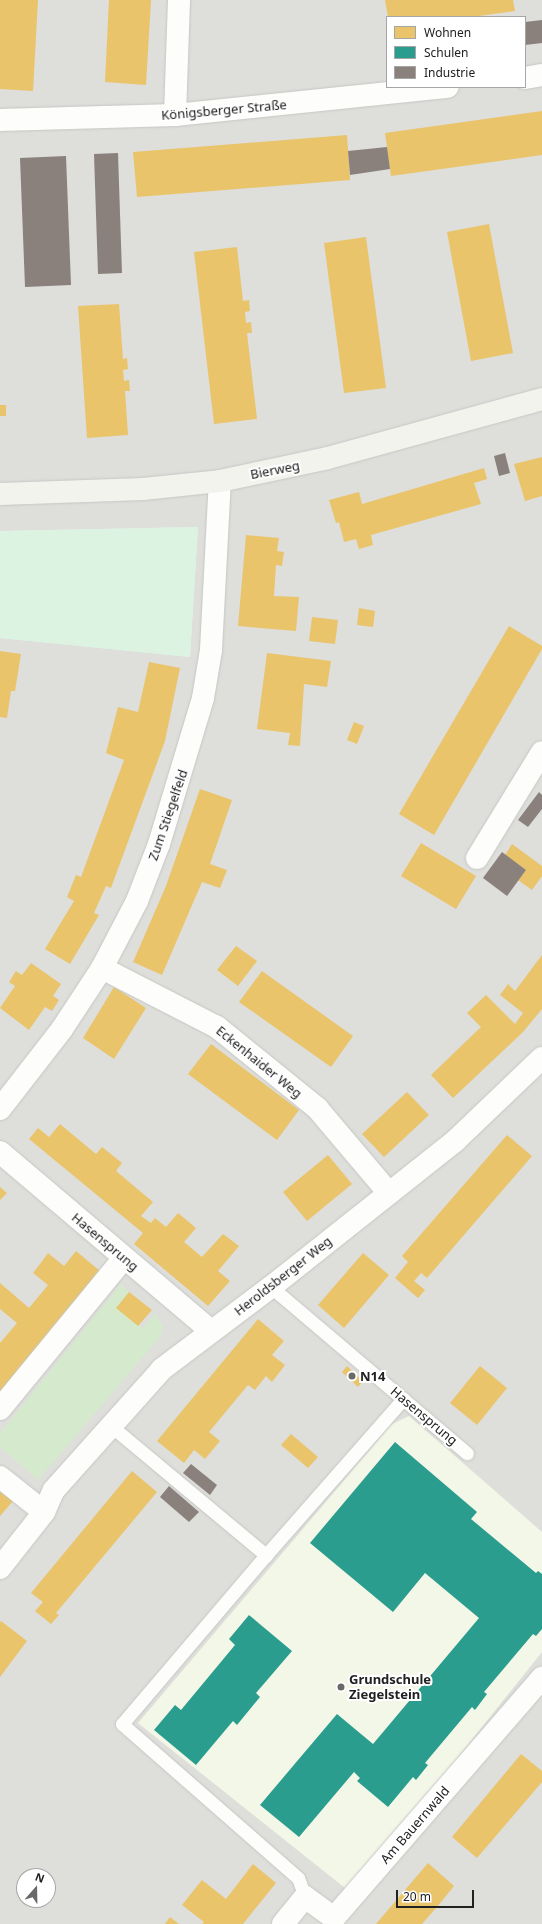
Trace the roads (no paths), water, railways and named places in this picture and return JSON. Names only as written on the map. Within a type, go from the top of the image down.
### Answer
[{"type":"main road","name":"Bierweg","points":[[0,494],[119,490],[220,480],[328,458],[542,399]]},
{"type":"street","points":[[175,115],[179,0]]},
{"type":"street","points":[[526,78],[542,75]]},
{"type":"street","name":"Königsberger Straße","points":[[0,120],[175,115],[438,88]]},
{"type":"street","name":"Zum Stiegelfeld","points":[[0,1109],[62,1029],[102,968],[137,901],[159,844],[204,698],[211,650],[220,480]]},
{"type":"street","points":[[477,858],[536,774],[542,752]]},
{"type":"street","name":"Eckenhaider Weg","points":[[102,968],[217,1026],[317,1108],[388,1192]]},
{"type":"street","name":"Heroldsberger Weg","points":[[0,1568],[44,1512],[54,1490],[162,1369],[271,1287],[388,1192],[455,1141],[524,1078],[542,1058]]},
{"type":"street","name":"Hasensprung","points":[[0,1152],[211,1331]]},
{"type":"street","points":[[0,1409],[124,1258]]},
{"type":"street","points":[[0,1477],[44,1512]]},
{"type":"street","name":"Am Bauernwald","points":[[305,1897],[334,1918],[542,1678]]},
{"type":"street","points":[[283,1924],[305,1897]]},
{"type":"lane","name":"Hasensprung","points":[[271,1287],[467,1453]]},
{"type":"lane","points":[[305,1897],[298,1878],[122,1724],[266,1555],[403,1399]]},
{"type":"lane","points":[[111,1426],[266,1555]]},
{"type":"place","name":"N14","points":[[352,1376]]},
{"type":"place","name":"Grundschule Ziegelstein","points":[[341,1687]]}]
